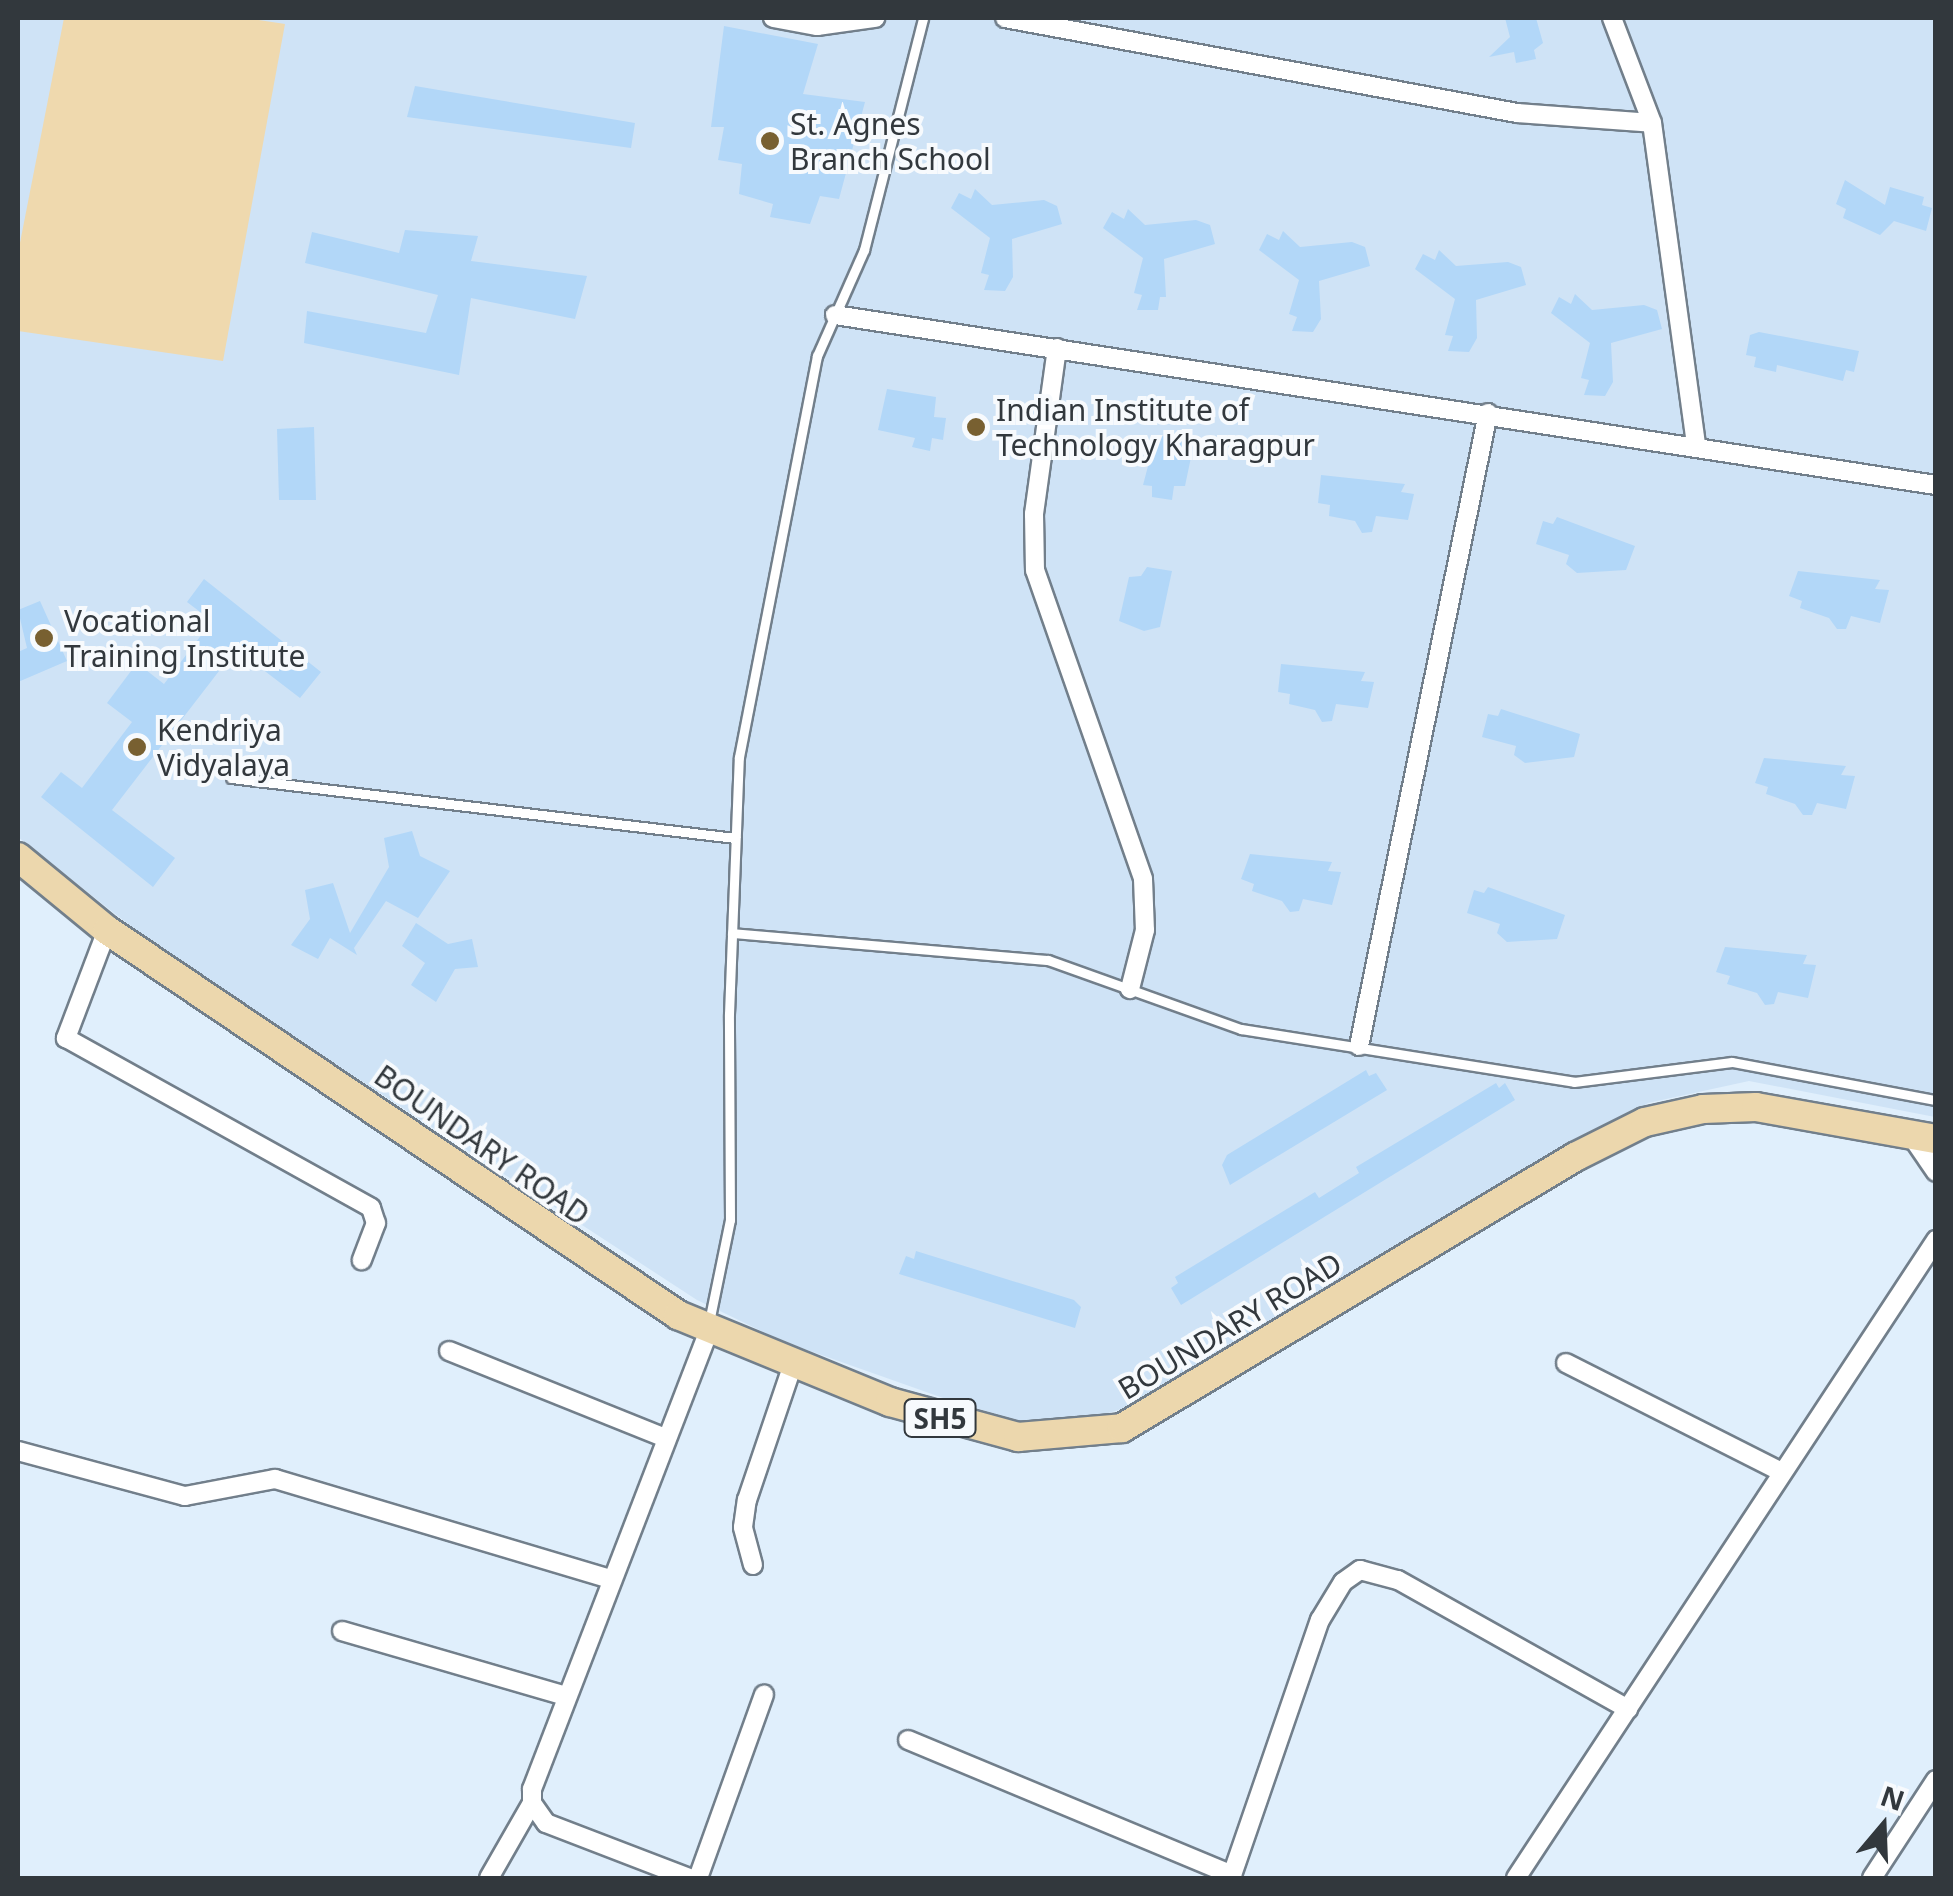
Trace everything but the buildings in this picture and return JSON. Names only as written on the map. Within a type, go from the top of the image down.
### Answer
[{"type":"main road","name":"BOUNDARY ROAD","points":[[18,857],[106,930],[622,1283],[708,1332],[792,1367],[970,1427],[1018,1436],[1122,1428],[1574,1157],[1645,1122],[1703,1109],[1756,1107],[1922,1136]]},
{"type":"street","points":[[773,18],[817,26],[875,18]]},
{"type":"street","points":[[1005,18],[1518,112],[1652,123]]},
{"type":"street","points":[[1612,18],[1652,123],[1696,446]]},
{"type":"street","points":[[835,315],[1936,485]]},
{"type":"street","points":[[1057,348],[1034,514],[1035,570],[1143,878],[1145,930],[1130,989]]},
{"type":"street","points":[[1359,1046],[1488,413]]},
{"type":"street","points":[[106,930],[66,1038],[371,1208],[376,1224],[362,1260]]},
{"type":"street","points":[[1922,1136],[1936,1172]]},
{"type":"street","points":[[1516,1878],[1936,1240]]},
{"type":"street","points":[[488,1878],[532,1803],[566,1696],[708,1332]]},
{"type":"street","points":[[449,1351],[665,1438]]},
{"type":"street","points":[[1566,1363],[1782,1472]]},
{"type":"street","points":[[753,1565],[743,1527],[748,1500],[792,1367]]},
{"type":"street","points":[[18,1451],[184,1496],[260,1479],[285,1481],[610,1579]]},
{"type":"street","points":[[908,1740],[1231,1877],[1320,1620],[1342,1582],[1360,1570],[1398,1580],[1628,1709]]},
{"type":"street","points":[[342,1631],[566,1696]]},
{"type":"street","points":[[698,1878],[764,1695]]},
{"type":"street","points":[[1872,1878],[1936,1780]]},
{"type":"street","points":[[532,1803],[557,1828],[689,1878]]},
{"type":"lane","points":[[708,1332],[730,1220],[732,933],[739,757],[771,567],[813,372],[876,210],[924,18]]},
{"type":"lane","points":[[231,778],[735,838]]},
{"type":"lane","points":[[732,933],[1048,960],[1204,1020],[1574,1082],[1732,1062],[1936,1100]]},
{"type":"shaded area","name":"Indian Institute of Technology Kharagpur","points":[[18,18],[1935,18],[1935,1117],[1749,1081],[1648,1103],[1148,1401],[1072,1424],[1025,1423],[946,1399],[782,1341],[697,1300],[162,951],[18,837]]},
{"type":"shaded area","points":[[64,18],[246,18],[285,24],[223,361],[18,331],[18,253]]},
{"type":"place","name":"St. Agnes Branch School","points":[[770,141]]},
{"type":"place","name":"Indian Institute of Technology Kharagpur","points":[[976,427]]},
{"type":"place","name":"Vocational Training Institute","points":[[44,638]]},
{"type":"place","name":"Kendriya Vidyalaya","points":[[137,747]]}]
